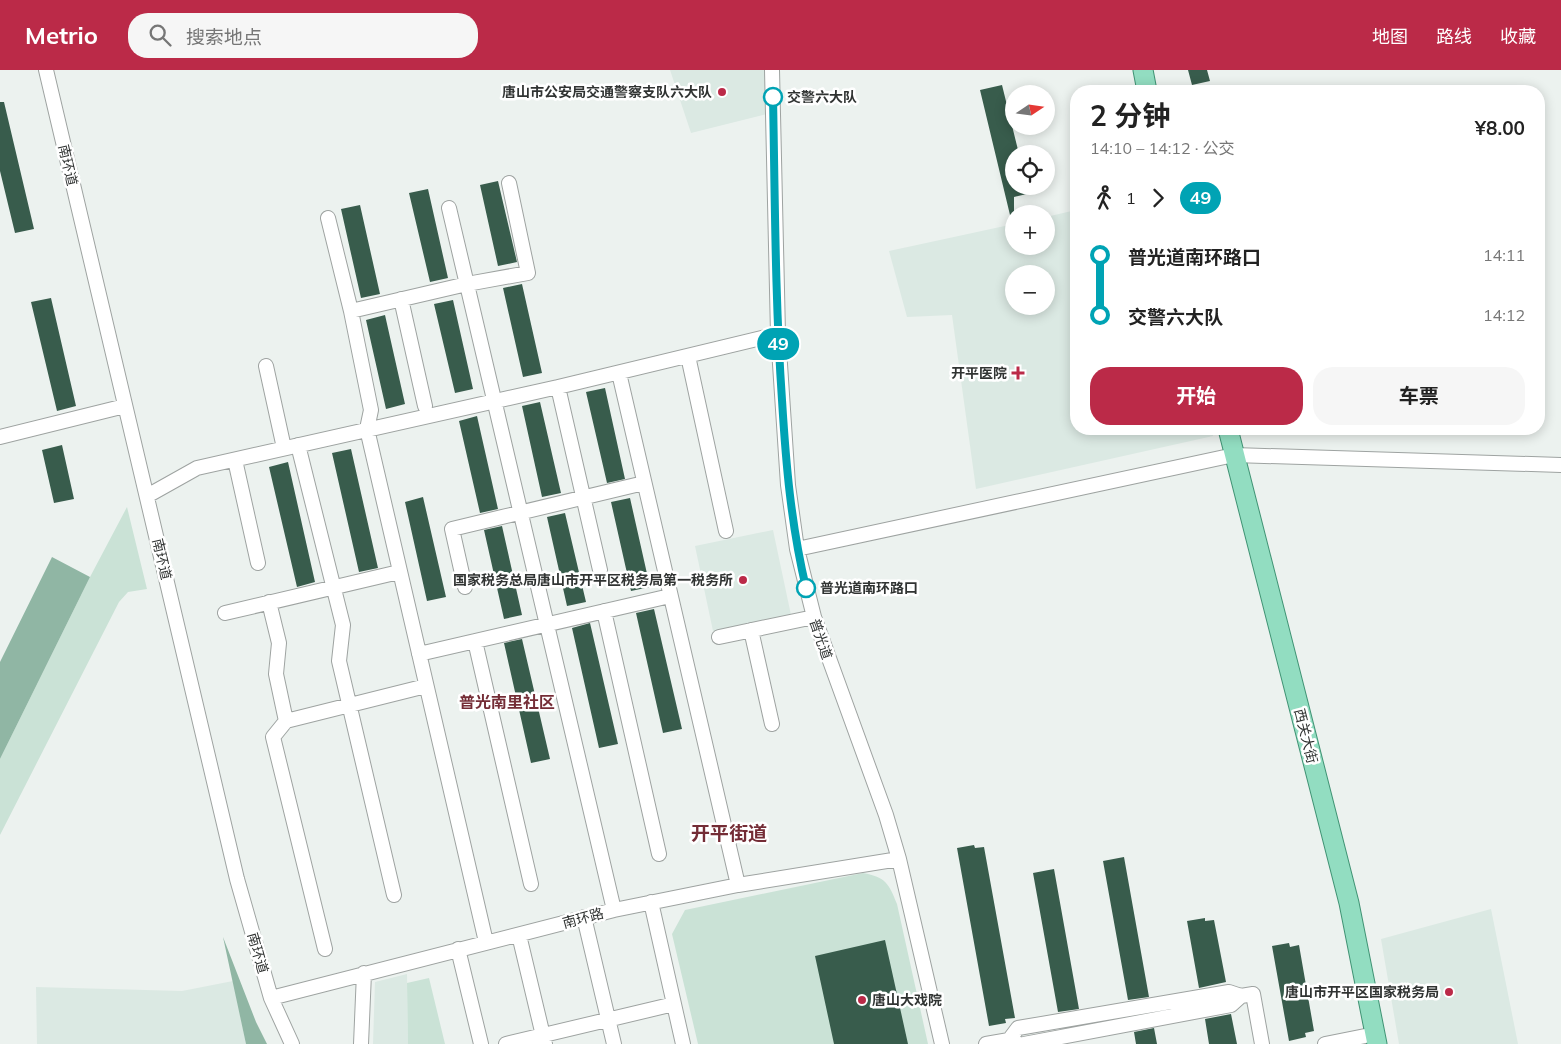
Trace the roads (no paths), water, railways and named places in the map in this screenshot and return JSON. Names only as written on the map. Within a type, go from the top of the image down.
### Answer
[{"type":"main road","points":[[1143,70],[1147,85]]},
{"type":"main road","name":"西关大街","points":[[1229,435],[1349,903],[1376,1039]]},
{"type":"street","name":"南环道","points":[[46,70],[237,878],[271,998],[292,1044]]},
{"type":"street","name":"普光道","points":[[772,70],[778,334],[788,485],[797,549],[814,617],[886,815],[899,859],[942,1044]]},
{"type":"street","points":[[351,311],[467,284],[528,273],[509,183]]},
{"type":"street","points":[[449,208],[614,910]]},
{"type":"street","points":[[328,218],[351,311],[371,410],[367,429],[486,942]]},
{"type":"street","points":[[401,299],[425,406]]},
{"type":"street","points":[[147,496],[197,468],[558,387],[778,334]]},
{"type":"street","points":[[688,356],[726,531]]},
{"type":"street","points":[[266,366],[284,448]]},
{"type":"street","points":[[618,372],[738,885]]},
{"type":"street","points":[[558,387],[600,570]]},
{"type":"street","points":[[0,437],[125,406]]},
{"type":"street","points":[[298,445],[342,625],[339,661],[394,895]]},
{"type":"street","points":[[797,549],[1234,455],[1561,465]]},
{"type":"street","points":[[235,460],[258,563]]},
{"type":"street","points":[[465,587],[452,528],[644,483]]},
{"type":"street","points":[[224,613],[399,572]]},
{"type":"street","points":[[419,654],[670,596]]},
{"type":"street","points":[[269,602],[279,643],[276,674],[286,720]]},
{"type":"street","points":[[604,611],[659,854]]},
{"type":"street","points":[[718,637],[814,617]]},
{"type":"street","points":[[751,630],[772,724]]},
{"type":"street","points":[[475,641],[531,884]]},
{"type":"street","points":[[325,949],[273,737],[286,720],[426,686]]},
{"type":"street","name":"南环路","points":[[271,998],[614,910],[738,885],[899,859]]},
{"type":"street","points":[[651,902],[683,1044]]},
{"type":"street","points":[[584,917],[614,1044]]},
{"type":"street","points":[[519,935],[544,1040]]},
{"type":"street","points":[[458,949],[481,1044]]},
{"type":"street","points":[[360,1044],[364,973]]},
{"type":"street","points":[[986,1044],[1018,1043],[1231,1006],[1240,996],[1253,994],[1262,1044]]},
{"type":"street","points":[[506,1044],[544,1040],[608,1019],[674,1004]]},
{"type":"street","points":[[1325,1044],[1376,1039]]},
{"type":"place","name":"唐山市公安局交通警察支队六大队","points":[[722,92]]},
{"type":"place","name":"交警六大队","points":[[773,97]]},
{"type":"place","name":"开平医院","points":[[1018,373]]},
{"type":"place","name":"国家税务总局唐山市开平区税务局第一税务所","points":[[743,580]]},
{"type":"place","name":"普光道南环路口","points":[[806,588]]},
{"type":"place","name":"唐山市开平区国家税务局","points":[[1449,992]]},
{"type":"place","name":"唐山大戏院","points":[[862,1000]]},
{"type":"district","name":"普光南里社区","points":[[507,702]]},
{"type":"district","name":"开平街道","points":[[729,833]]}]
